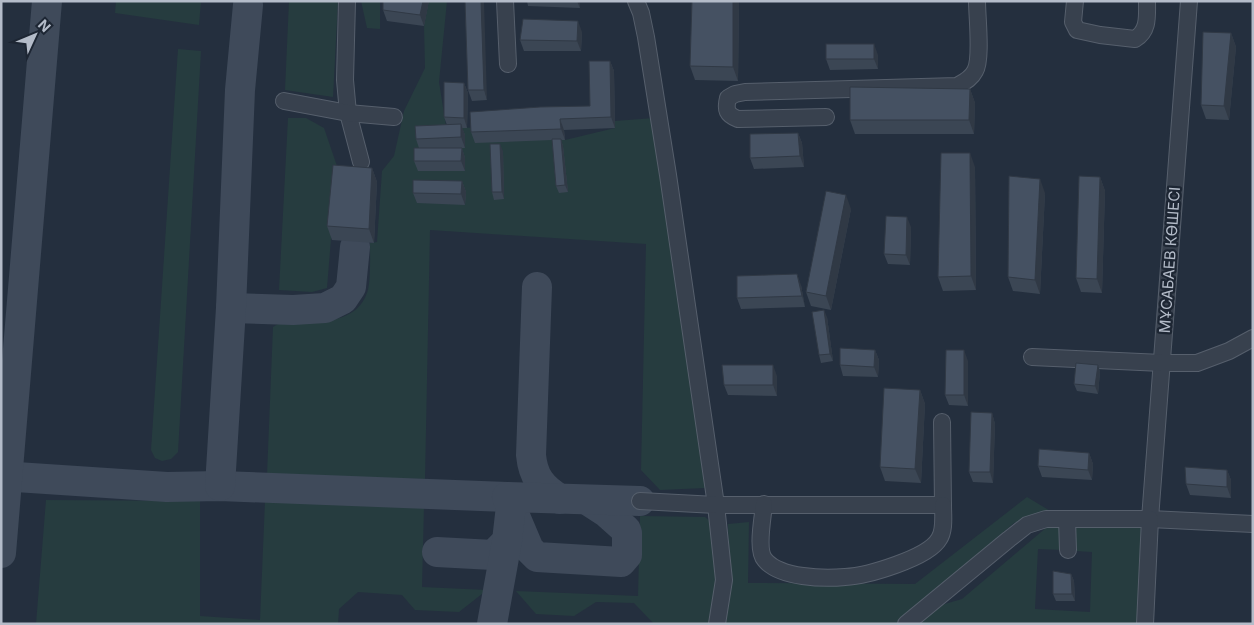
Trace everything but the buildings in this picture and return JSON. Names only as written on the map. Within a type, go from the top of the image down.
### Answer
[{"type":"lane","points":[[346,1],[345,80],[348,112],[361,162]]},
{"type":"lane","points":[[505,1],[508,64]]},
{"type":"lane","points":[[636,1],[641,13],[646,37],[716,505],[724,580],[717,624]]},
{"type":"lane","points":[[826,118],[738,119],[730,116],[726,106],[728,98],[745,92],[957,86],[968,80],[975,71],[978,59],[977,1]]},
{"type":"lane","points":[[1075,1],[1073,22],[1077,30],[1135,39],[1144,33],[1146,28],[1147,1]]},
{"type":"lane","name":"МҰСАБАЕВ КӨШЕСІ","points":[[1145,624],[1150,519],[1189,1]]},
{"type":"lane","points":[[284,101],[348,112],[394,117]]},
{"type":"lane","points":[[1032,357],[1197,363],[1229,351],[1253,338]]},
{"type":"lane","points":[[764,504],[760,552],[764,560],[783,572],[817,577],[846,577],[889,567],[918,556],[931,548],[940,539],[943,526],[942,422]]},
{"type":"lane","points":[[640,501],[716,505],[943,506]]},
{"type":"lane","points":[[906,624],[1008,539],[1027,525],[1046,519],[1150,519],[1253,524]]},
{"type":"lane","points":[[1067,519],[1068,550]]},
{"type":"green space","points":[[116,1],[201,1],[199,25],[115,13]]},
{"type":"green space","points":[[289,1],[338,1],[333,97],[285,90]]},
{"type":"green space","points":[[361,1],[380,1],[380,29],[367,28]]},
{"type":"green space","points":[[429,1],[447,1],[439,82],[446,126],[565,140],[615,128],[615,121],[654,118],[705,488],[660,490],[641,470],[646,244],[430,230],[425,479],[267,475],[273,327],[285,322],[333,320],[350,314],[363,302],[367,293],[370,276],[370,243],[377,242],[382,171],[394,156],[404,111],[425,68],[424,26]]},
{"type":"green space","points":[[178,49],[201,51],[178,452],[171,459],[162,461],[155,458],[151,450]]},
{"type":"green space","points":[[288,118],[306,118],[324,128],[337,166],[327,288],[312,292],[279,290]]},
{"type":"green space","points":[[1027,497],[1052,512],[1039,514],[1014,523],[896,624],[723,624],[729,574],[728,524],[749,522],[748,583],[915,584]]},
{"type":"green space","points":[[46,500],[200,501],[200,616],[260,620],[265,501],[424,506],[422,587],[487,590],[459,612],[415,610],[402,595],[358,592],[339,609],[338,624],[36,624]]},
{"type":"green space","points":[[640,516],[705,517],[712,523],[717,568],[712,624],[654,624],[634,603],[596,602],[574,616],[536,614],[516,591],[638,596]]},
{"type":"green space","points":[[1063,526],[1062,550],[1038,549],[1035,609],[1090,612],[1092,552],[1076,551],[1076,527],[1144,526],[1143,624],[920,624],[941,605],[962,599],[1047,527]]},
{"type":"taxiway","points":[[1,553],[47,1]]},
{"type":"taxiway","points":[[220,486],[231,308],[240,90],[248,5]]},
{"type":"taxiway","points":[[231,308],[293,310],[325,308],[343,299],[351,287],[355,247]]},
{"type":"taxiway","points":[[537,287],[531,455],[536,476],[548,491],[560,499]]},
{"type":"taxiway","points":[[1,476],[167,487],[220,486],[507,497]]},
{"type":"taxiway","points":[[492,624],[507,541],[511,506],[507,497],[640,501]]},
{"type":"taxiway","points":[[512,509],[529,549],[537,557],[621,562],[627,555],[626,530],[607,513],[587,500]]},
{"type":"taxiway","points":[[437,552],[493,555],[507,541]]}]
